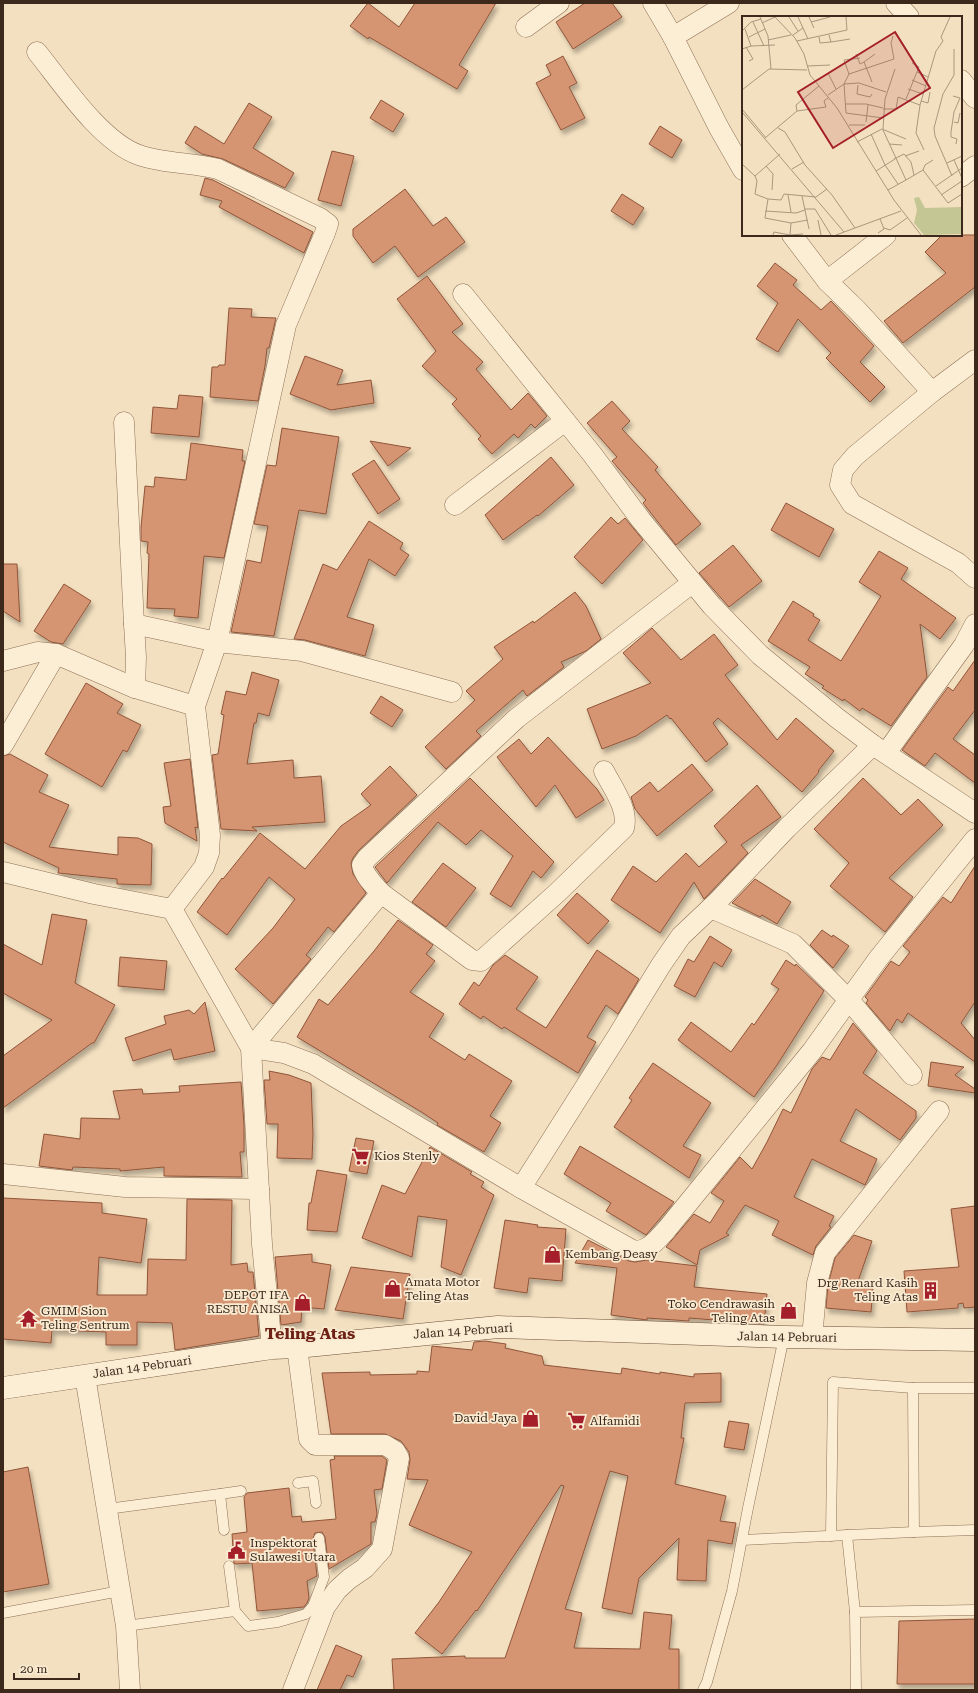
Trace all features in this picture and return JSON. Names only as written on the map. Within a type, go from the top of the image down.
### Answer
[{"type":"main road","name":"Jalan 14 Pebruari","points":[[3,1388],[272,1348],[297,1347],[498,1326],[784,1338],[975,1340]]},
{"type":"street","points":[[526,27],[558,3]]},
{"type":"street","points":[[653,3],[673,37],[719,128],[742,168]]},
{"type":"street","points":[[673,37],[728,3]]},
{"type":"street","points":[[896,3],[908,16]]},
{"type":"street","points":[[36,52],[91,119],[114,142],[139,155],[156,160],[202,165],[218,169],[320,218],[328,224],[286,325],[218,642],[195,706],[210,835],[209,853],[204,867],[172,909]]},
{"type":"street","points":[[962,81],[975,98]]},
{"type":"street","points":[[962,176],[975,166]]},
{"type":"street","points":[[793,236],[827,281],[857,310],[932,392]]},
{"type":"street","points":[[827,281],[885,236]]},
{"type":"street","points":[[463,294],[692,583],[760,655],[837,718],[879,749],[975,813]]},
{"type":"street","points":[[975,360],[932,392],[855,456],[843,470],[840,485],[852,504],[958,563],[975,578]]},
{"type":"street","points":[[455,505],[565,421]]},
{"type":"street","points":[[124,422],[136,657],[135,688]]},
{"type":"street","points":[[604,771],[621,805],[626,821],[624,828],[558,892],[481,961],[472,960],[381,893],[363,869],[362,865],[368,858],[517,718],[692,583]]},
{"type":"street","points":[[134,624],[218,642],[302,651],[452,692]]},
{"type":"street","points":[[521,1188],[671,949],[681,936],[711,908],[787,828],[879,749],[964,645],[975,624]]},
{"type":"street","points":[[3,661],[38,652],[56,654],[135,688],[195,706]]},
{"type":"street","points":[[3,746],[56,654]]},
{"type":"street","points":[[251,1048],[284,1053],[313,1064],[521,1188],[634,1251],[643,1251],[652,1246],[672,1223],[812,1051],[878,959],[975,839]]},
{"type":"street","points":[[3,872],[94,894],[172,909],[251,1048],[262,1244],[272,1348]]},
{"type":"street","points":[[251,1048],[381,893]]},
{"type":"street","points":[[711,908],[793,944],[849,1000],[912,1075]]},
{"type":"street","points":[[812,1338],[818,1283],[825,1253],[939,1111]]},
{"type":"street","points":[[3,1174],[125,1186],[259,1189]]},
{"type":"street","points":[[293,1690],[325,1607],[337,1590],[348,1579],[365,1568],[382,1549],[399,1458],[394,1451],[385,1445],[316,1445],[311,1442],[309,1439],[297,1347]]},
{"type":"street","points":[[85,1376],[126,1626],[130,1690]]},
{"type":"lane","points":[[703,1690],[732,1591],[784,1338]]},
{"type":"lane","points":[[831,1536],[833,1382],[913,1388],[975,1388]]},
{"type":"lane","points":[[913,1388],[914,1532]]},
{"type":"lane","points":[[298,1483],[313,1481],[316,1503]]},
{"type":"lane","points":[[107,1509],[241,1491]]},
{"type":"lane","points":[[220,1494],[224,1530]]},
{"type":"lane","points":[[742,1540],[975,1530]]},
{"type":"lane","points":[[847,1535],[854,1612],[856,1690]]},
{"type":"lane","points":[[229,1566],[235,1611],[248,1626],[278,1622],[306,1614],[313,1606],[324,1577],[319,1538]]},
{"type":"lane","points":[[3,1613],[120,1591]]},
{"type":"lane","points":[[854,1612],[975,1610]]},
{"type":"lane","points":[[126,1626],[235,1611]]},
{"type":"building","points":[[368,3],[399,27],[415,3],[496,3],[459,65],[468,71],[457,89],[369,37],[368,39],[350,26]]},
{"type":"building","points":[[585,3],[612,3],[622,17],[573,49],[556,22]]},
{"type":"building","points":[[563,56],[577,83],[569,87],[585,118],[561,130],[536,83],[551,75],[546,65]]},
{"type":"building","points":[[381,100],[404,114],[393,132],[370,118]]},
{"type":"building","points":[[249,103],[272,117],[253,148],[294,173],[285,188],[223,159],[202,154],[185,143],[195,126],[224,144]]},
{"type":"building","points":[[660,126],[682,140],[672,158],[649,144]]},
{"type":"building","points":[[332,151],[354,156],[341,206],[318,200]]},
{"type":"building","points":[[205,178],[213,180],[313,232],[304,253],[219,207],[222,201],[200,195]]},
{"type":"building","points":[[405,189],[433,226],[446,217],[465,242],[418,277],[395,246],[373,263],[353,236],[353,229]]},
{"type":"building","points":[[622,194],[644,208],[633,225],[611,211]]},
{"type":"building","points":[[975,235],[975,287],[903,343],[884,321],[946,273],[925,252],[941,236]]},
{"type":"building","points":[[775,263],[797,280],[793,285],[821,310],[831,301],[874,346],[860,362],[885,387],[870,402],[826,358],[831,353],[798,319],[778,352],[756,339],[778,303],[757,286]]},
{"type":"building","points":[[427,276],[463,324],[452,332],[483,362],[476,369],[511,410],[528,393],[547,416],[535,428],[531,424],[518,438],[514,434],[492,454],[478,439],[481,436],[452,404],[457,399],[422,366],[436,351],[397,299]]},
{"type":"building","points":[[229,308],[252,309],[251,317],[276,318],[269,348],[267,348],[258,401],[210,397],[212,367],[225,365]]},
{"type":"building","points":[[305,356],[343,370],[337,385],[371,380],[374,403],[331,410],[290,394]]},
{"type":"building","points":[[179,395],[203,397],[199,437],[151,433],[153,407],[177,409]]},
{"type":"building","points":[[612,401],[630,421],[622,429],[658,467],[655,470],[701,524],[676,545],[643,503],[646,500],[612,461],[617,457],[587,423]]},
{"type":"building","points":[[282,428],[339,437],[326,514],[299,510],[274,636],[231,632],[247,560],[261,563],[268,526],[254,524],[267,465],[276,466]]},
{"type":"building","points":[[370,441],[411,448],[388,466]]},
{"type":"building","points":[[191,443],[243,450],[242,461],[245,461],[224,558],[204,556],[198,618],[174,616],[175,609],[147,608],[148,542],[141,541],[145,486],[154,487],[155,477],[186,480]]},
{"type":"building","points":[[551,457],[574,485],[538,516],[537,515],[503,540],[485,515]]},
{"type":"building","points":[[374,460],[400,499],[378,514],[352,474]]},
{"type":"building","points":[[786,503],[834,529],[819,557],[771,530]]},
{"type":"building","points":[[611,517],[618,524],[625,518],[643,540],[602,584],[574,557]]},
{"type":"building","points":[[369,521],[403,543],[400,549],[409,555],[395,576],[369,559],[347,617],[374,625],[365,656],[305,640],[294,639],[323,564],[337,570]]},
{"type":"building","points":[[733,545],[762,581],[729,607],[699,573]]},
{"type":"building","points":[[879,551],[908,568],[901,579],[956,618],[940,639],[920,624],[927,677],[891,726],[862,708],[860,711],[844,699],[843,701],[822,688],[824,686],[805,674],[810,667],[768,641],[793,601],[814,614],[813,616],[820,620],[808,640],[841,661],[881,596],[859,582]]},
{"type":"building","points":[[3,564],[17,564],[20,622],[3,611]]},
{"type":"building","points":[[64,584],[91,601],[63,644],[51,642],[34,631]]},
{"type":"building","points":[[575,592],[586,606],[601,639],[586,651],[561,662],[564,667],[527,696],[523,690],[476,731],[481,736],[446,769],[425,747],[475,700],[466,691],[503,659],[494,647],[533,621],[534,623]]},
{"type":"building","points":[[652,628],[681,660],[714,634],[738,665],[725,675],[777,740],[796,718],[834,751],[802,792],[718,718],[713,723],[728,744],[706,762],[667,715],[636,736],[602,749],[587,709],[651,683],[623,653]]},
{"type":"building","points":[[975,660],[975,710],[953,739],[975,755],[975,783],[935,753],[925,766],[902,750],[948,687],[953,691]]},
{"type":"building","points":[[252,672],[279,680],[269,716],[258,713],[256,723],[254,723],[247,764],[293,760],[294,778],[321,776],[325,822],[252,827],[257,831],[221,829],[212,755],[218,754],[224,715],[221,714],[226,691],[246,695]]},
{"type":"building","points":[[86,683],[123,704],[117,713],[141,725],[127,752],[123,750],[102,787],[45,754]]},
{"type":"building","points":[[381,696],[403,710],[392,727],[370,713]]},
{"type":"building","points":[[548,737],[597,789],[604,800],[576,818],[555,785],[536,807],[497,757],[519,739],[531,754]]},
{"type":"building","points":[[10,754],[48,775],[39,792],[69,805],[49,847],[118,855],[118,837],[138,838],[152,844],[151,885],[117,884],[117,879],[58,873],[59,868],[3,842],[3,756]]},
{"type":"building","points":[[190,759],[198,828],[195,827],[197,841],[165,823],[163,807],[171,806],[164,763]]},
{"type":"building","points":[[692,764],[713,790],[657,836],[635,809],[631,797],[650,782],[658,792]]},
{"type":"building","points":[[390,766],[417,795],[359,850],[353,858],[351,863],[353,874],[366,893],[334,932],[328,927],[306,955],[311,959],[273,1004],[235,969],[273,928],[295,899],[269,877],[227,935],[197,912],[222,878],[223,879],[260,833],[305,869],[341,826],[371,805],[361,794]]},
{"type":"building","points":[[470,778],[554,862],[541,878],[533,871],[511,907],[490,894],[513,856],[481,830],[466,845],[438,822],[387,883],[375,867]]},
{"type":"building","points":[[863,778],[901,815],[918,799],[943,825],[889,878],[913,897],[885,932],[830,886],[849,863],[814,829]]},
{"type":"building","points":[[757,785],[781,817],[741,845],[748,853],[704,899],[694,882],[660,933],[611,900],[633,866],[656,882],[686,853],[699,867],[727,842],[714,826]]},
{"type":"building","points":[[443,863],[476,888],[446,927],[412,902]]},
{"type":"building","points":[[975,866],[975,1002],[961,1023],[975,1040],[975,1062],[908,1013],[902,1023],[897,1019],[890,1031],[866,1003],[868,1000],[865,997],[891,961],[899,966],[910,952],[903,946],[943,897],[951,903]]},
{"type":"building","points":[[755,879],[791,902],[777,924],[762,915],[760,917],[732,903]]},
{"type":"building","points":[[577,893],[609,921],[588,944],[557,915]]},
{"type":"building","points":[[52,914],[87,920],[75,983],[115,1005],[94,1043],[3,1108],[3,1056],[52,1020],[3,993],[3,944],[42,965]]},
{"type":"building","points":[[398,920],[433,945],[426,954],[435,961],[410,992],[444,1014],[429,1037],[465,1060],[469,1054],[512,1081],[490,1116],[501,1123],[484,1152],[437,1125],[438,1123],[423,1113],[297,1037],[319,999],[328,1005]]},
{"type":"building","points":[[822,930],[832,937],[833,935],[849,946],[833,968],[810,945]]},
{"type":"building","points":[[710,936],[732,950],[722,967],[714,962],[695,997],[674,986],[688,959],[694,962]]},
{"type":"building","points":[[597,950],[639,979],[618,1014],[606,1005],[587,1037],[596,1042],[578,1073],[504,1027],[502,1029],[483,1016],[481,1019],[459,1004],[474,982],[479,986],[493,965],[505,955],[538,977],[516,1009],[546,1028]]},
{"type":"building","points":[[120,957],[167,961],[164,990],[118,986]]},
{"type":"building","points":[[786,960],[795,966],[796,964],[824,991],[777,1065],[754,1097],[678,1040],[691,1022],[731,1052],[752,1023],[754,1025],[779,989],[771,984]]},
{"type":"building","points":[[205,1002],[215,1051],[174,1060],[171,1049],[133,1061],[125,1038],[166,1024],[164,1016],[189,1010],[194,1014]]},
{"type":"building","points":[[853,1023],[877,1051],[863,1073],[916,1111],[916,1118],[900,1140],[856,1109],[840,1141],[877,1159],[865,1185],[812,1159],[794,1197],[834,1216],[829,1226],[831,1227],[816,1246],[813,1255],[772,1235],[779,1221],[745,1205],[726,1233],[729,1235],[700,1250],[697,1265],[666,1247],[694,1214],[710,1223],[724,1201],[711,1193],[740,1157],[752,1169],[783,1109],[791,1113],[812,1069],[822,1057],[830,1060]]},
{"type":"building","points":[[931,1062],[964,1067],[955,1075],[975,1089],[975,1093],[928,1086]]},
{"type":"building","points":[[653,1063],[711,1103],[683,1146],[701,1155],[689,1178],[614,1127],[632,1100],[629,1098]]},
{"type":"building","points":[[269,1071],[289,1075],[311,1083],[313,1134],[312,1159],[277,1158],[278,1124],[267,1124],[264,1080],[270,1080]]},
{"type":"building","points":[[241,1082],[244,1125],[244,1152],[240,1152],[242,1177],[164,1176],[164,1167],[120,1171],[120,1169],[73,1167],[72,1170],[39,1166],[44,1134],[80,1139],[81,1118],[120,1119],[113,1091],[142,1089],[143,1094],[180,1092],[179,1086]]},
{"type":"building","name":"Kios Stenly","points":[[356,1138],[374,1141],[367,1174],[349,1171]]},
{"type":"building","points":[[580,1146],[674,1202],[646,1235],[606,1211],[611,1203],[564,1174]]},
{"type":"building","points":[[430,1147],[472,1172],[470,1174],[484,1182],[481,1187],[494,1195],[461,1275],[441,1267],[447,1220],[418,1216],[412,1257],[362,1238],[382,1185],[405,1194]]},
{"type":"building","points":[[317,1170],[347,1175],[337,1232],[307,1230],[309,1203],[311,1203]]},
{"type":"building","points":[[3,1198],[102,1203],[102,1213],[147,1219],[141,1263],[99,1257],[97,1295],[147,1295],[148,1259],[186,1260],[187,1199],[232,1200],[231,1265],[247,1263],[248,1272],[253,1272],[259,1336],[175,1350],[172,1323],[137,1322],[137,1345],[106,1345],[106,1332],[52,1330],[51,1343],[3,1339]]},
{"type":"building","points":[[975,1206],[975,1307],[964,1308],[963,1303],[958,1304],[958,1308],[907,1312],[904,1271],[959,1267],[951,1209]]},
{"type":"building","points":[[505,1220],[538,1225],[537,1227],[566,1229],[562,1281],[529,1278],[527,1293],[494,1288]]},
{"type":"building","points":[[854,1235],[872,1241],[856,1287],[873,1289],[871,1312],[826,1308],[828,1285],[835,1258]]},
{"type":"building","points":[[588,1240],[629,1261],[635,1262],[647,1260],[697,1266],[694,1287],[767,1294],[764,1324],[689,1318],[689,1321],[647,1318],[647,1320],[611,1315],[617,1268],[575,1263]]},
{"type":"building","points":[[312,1254],[312,1262],[331,1265],[324,1309],[302,1307],[301,1322],[281,1325],[275,1257]]},
{"type":"building","points":[[351,1267],[410,1274],[403,1319],[335,1310]]},
{"type":"building","points":[[485,1341],[506,1344],[505,1348],[542,1356],[544,1365],[621,1374],[622,1368],[660,1374],[660,1372],[694,1377],[694,1374],[721,1373],[721,1402],[685,1403],[681,1438],[684,1438],[675,1484],[726,1496],[720,1521],[736,1523],[732,1544],[708,1540],[706,1581],[677,1580],[679,1538],[639,1578],[632,1614],[602,1608],[628,1476],[610,1471],[565,1609],[582,1613],[574,1648],[640,1649],[644,1612],[672,1615],[669,1649],[679,1649],[679,1690],[394,1690],[392,1659],[465,1656],[465,1658],[505,1658],[564,1486],[561,1485],[477,1611],[476,1610],[442,1654],[415,1633],[439,1602],[472,1552],[409,1525],[428,1480],[407,1479],[410,1460],[409,1452],[401,1441],[385,1434],[331,1434],[322,1373],[370,1372],[370,1375],[417,1374],[417,1371],[429,1372],[432,1346],[472,1350],[474,1342]]},
{"type":"building","points":[[729,1421],[749,1424],[744,1450],[724,1447]]},
{"type":"building","points":[[334,1456],[382,1456],[387,1460],[382,1489],[374,1490],[377,1514],[375,1522],[371,1522],[371,1544],[329,1569],[325,1537],[322,1532],[315,1533],[313,1539],[317,1576],[307,1581],[309,1598],[307,1603],[304,1607],[257,1611],[252,1563],[234,1563],[232,1534],[247,1532],[244,1497],[247,1493],[289,1488],[292,1517],[301,1516],[302,1522],[336,1519],[330,1460],[335,1459]]},
{"type":"building","points":[[28,1467],[49,1584],[3,1592],[3,1472]]},
{"type":"building","points":[[975,1619],[975,1684],[897,1684],[899,1621]]},
{"type":"building","points":[[336,1645],[362,1656],[353,1677],[347,1675],[340,1690],[317,1690]]},
{"type":"place","name":"Kios Stenly","points":[[361,1156]]},
{"type":"place","name":"Kembang Deasy","points":[[552,1254]]},
{"type":"place","name":"Amata Motor Teling Atas","points":[[392,1289]]},
{"type":"place","name":"Drg Renard Kasih Teling Atas","points":[[931,1290]]},
{"type":"place","name":"DEPOT IFA RESTU ANISA","points":[[302,1302]]},
{"type":"place","name":"Toko Cendrawasih Teling Atas","points":[[788,1311]]},
{"type":"place","name":"GMIM Sion Teling Sentrum","points":[[28,1318]]},
{"type":"place","name":"David Jaya","points":[[530,1418]]},
{"type":"place","name":"Alfamidi","points":[[577,1421]]},
{"type":"place","name":"Inspektorat Sulawesi Utara","points":[[237,1550]]},
{"type":"district","name":"Teling Atas","points":[[310,1333]]}]
